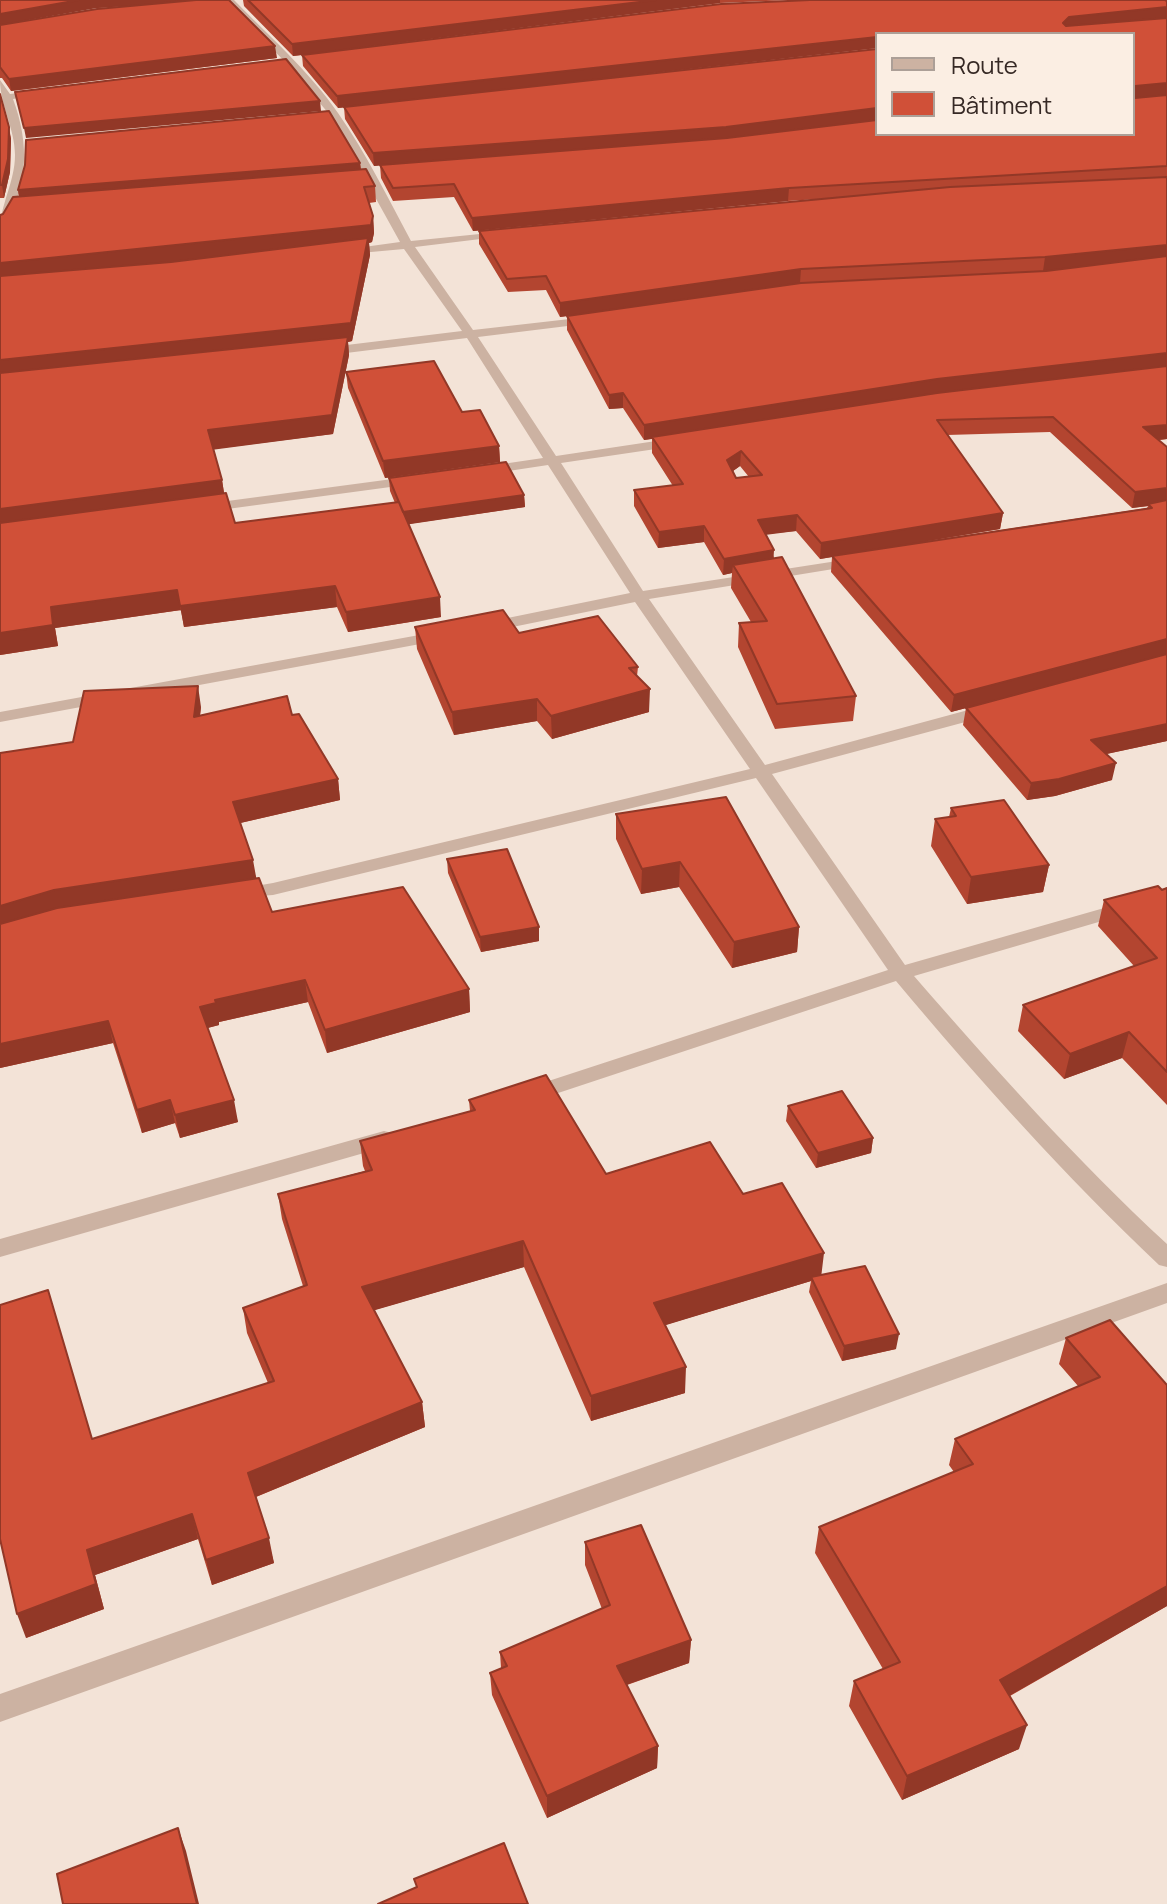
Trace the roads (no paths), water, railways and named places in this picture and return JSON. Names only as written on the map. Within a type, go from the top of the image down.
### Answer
[{"type":"street","points":[[230,1],[291,63],[333,113],[408,246],[472,336],[550,462],[900,973],[1008,1099],[1077,1173],[1167,1258]]},
{"type":"street","points":[[0,83],[8,97],[22,144],[0,227]]},
{"type":"street","points":[[8,97],[55,92]]},
{"type":"street","points":[[0,114],[12,113]]},
{"type":"street","points":[[22,144],[37,142]]},
{"type":"street","points":[[6,209],[27,207]]},
{"type":"street","points":[[330,255],[515,232]]},
{"type":"street","points":[[305,354],[472,336],[612,316]]},
{"type":"street","points":[[472,472],[689,440]]},
{"type":"street","points":[[189,510],[425,479]]},
{"type":"street","points":[[0,717],[640,596],[872,558]]},
{"type":"street","points":[[227,896],[273,889],[760,772],[1001,707]]},
{"type":"street","points":[[512,1100],[900,973],[1167,896]]},
{"type":"street","points":[[0,1248],[407,1133]]},
{"type":"street","points":[[0,1708],[1167,1293]]}]
